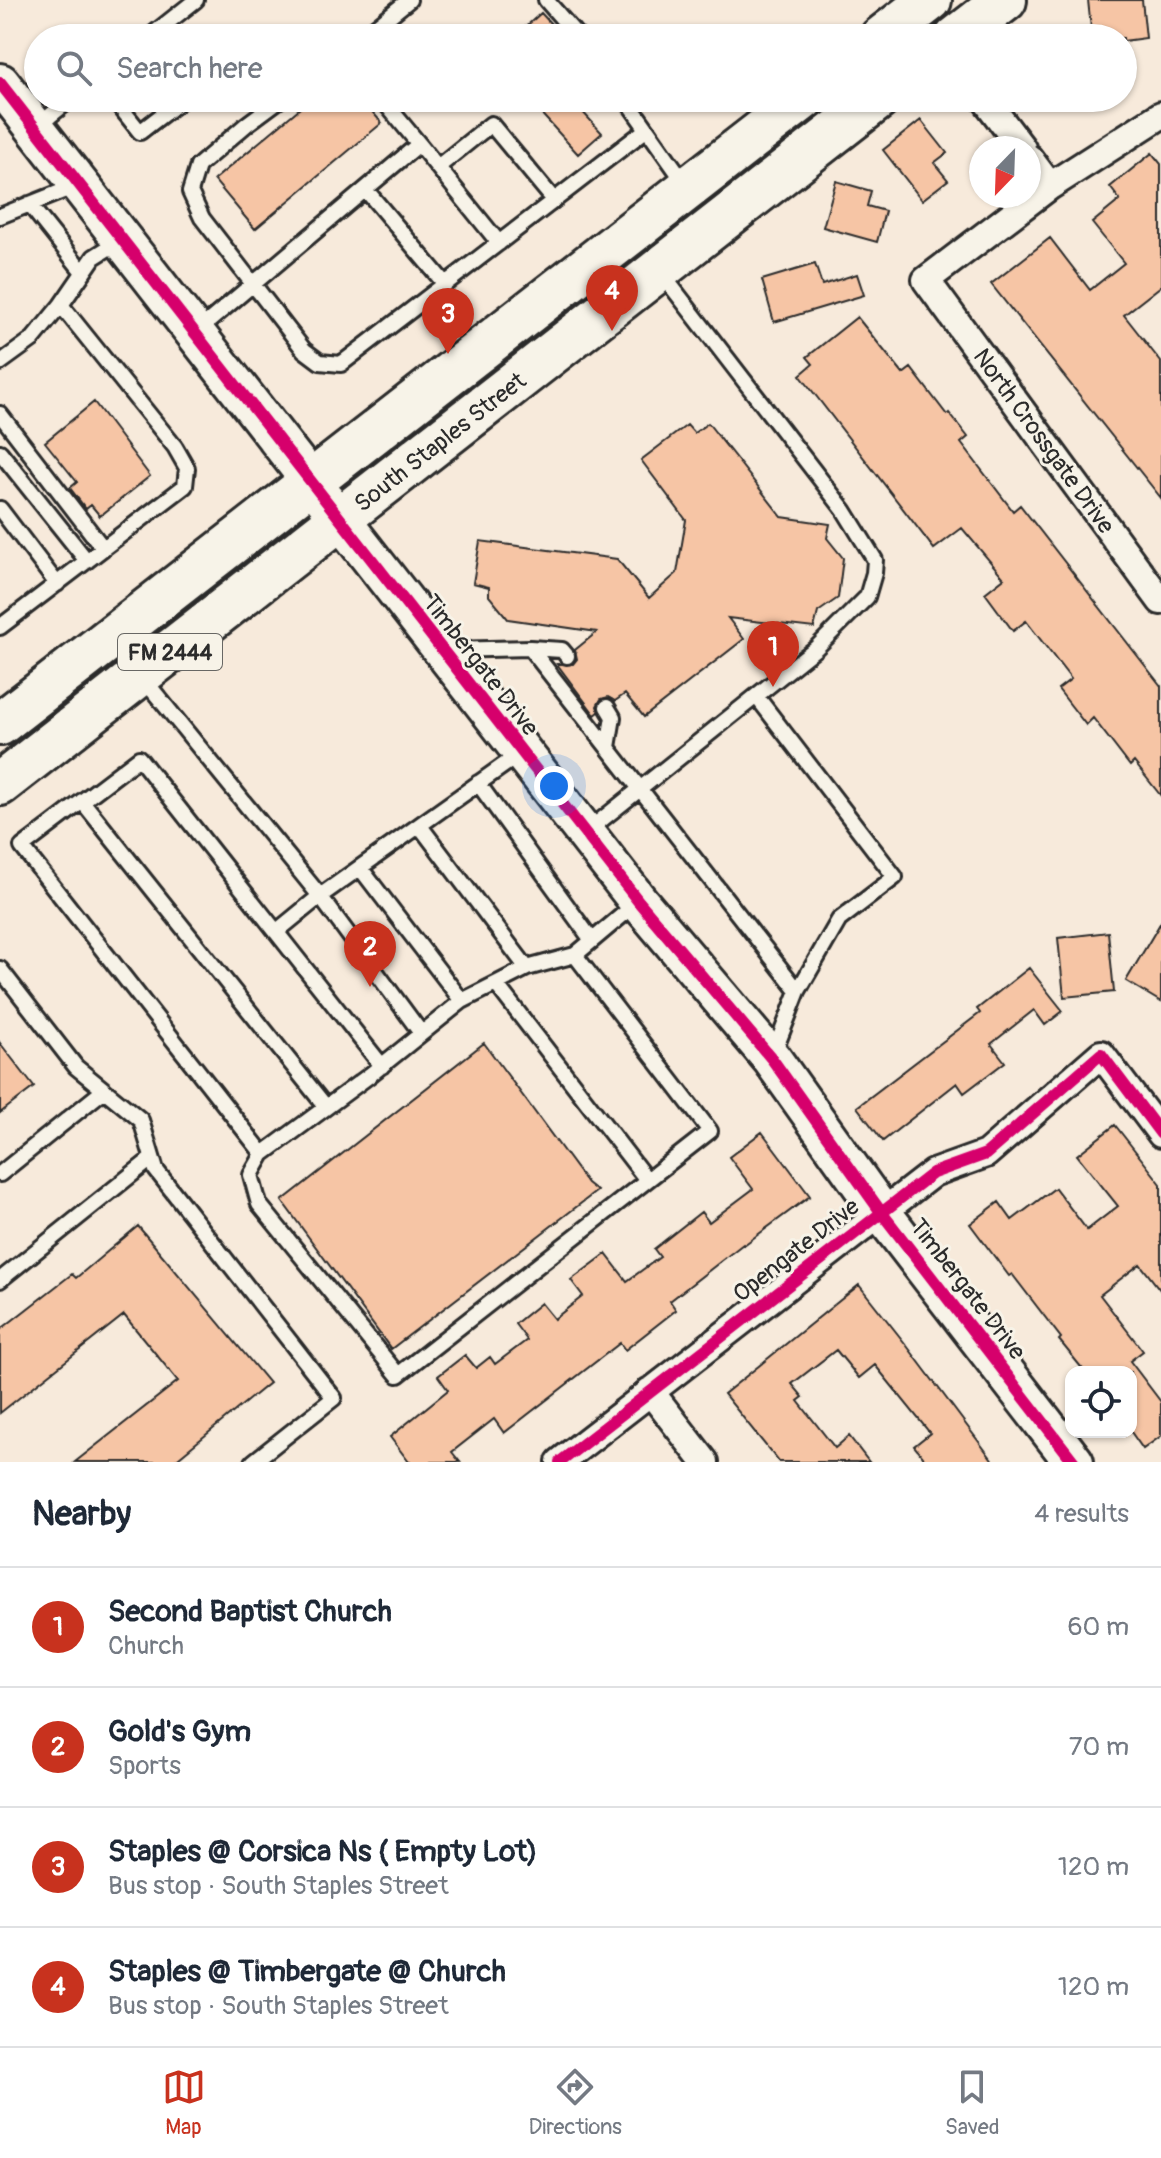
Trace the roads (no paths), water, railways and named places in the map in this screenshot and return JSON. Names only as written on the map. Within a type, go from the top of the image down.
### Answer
[{"type":"main road","points":[[904,24],[930,0]]},
{"type":"main road","points":[[944,24],[963,0]]},
{"type":"main road","points":[[974,24],[1005,0]]},
{"type":"main road","name":"South Staples Street","points":[[0,724],[786,112]]},
{"type":"main road","name":"South Staples Street","points":[[0,784],[659,270],[854,112]]},
{"type":"street","name":"Timbergate Drive","points":[[0,83],[521,753],[639,902],[772,1059],[881,1212],[1074,1462]]},
{"type":"street","points":[[995,112],[1013,136]]},
{"type":"street","points":[[1041,174],[1050,186],[1161,115]]},
{"type":"street","name":"North Crossgate Drive","points":[[1050,186],[926,280],[1161,601]]},
{"type":"street","name":"Opengate Drive","points":[[560,1462],[933,1173],[986,1154],[1101,1054],[1161,1134]]},
{"type":"street","points":[[650,1391],[705,1462]]},
{"type":"lane","points":[[168,24],[196,0]]},
{"type":"lane","points":[[379,24],[409,0]]},
{"type":"lane","points":[[546,0],[567,24]]},
{"type":"lane","points":[[35,128],[55,112]]},
{"type":"lane","points":[[124,112],[140,132],[166,112]]},
{"type":"lane","points":[[263,112],[198,166],[190,192],[202,218],[304,350],[320,362],[341,364],[647,129]]},
{"type":"lane","points":[[393,112],[499,243]]},
{"type":"lane","points":[[635,112],[688,188]]},
{"type":"lane","points":[[439,166],[491,124],[554,200]]},
{"type":"lane","points":[[194,334],[419,144]]},
{"type":"lane","points":[[0,216],[79,185]]},
{"type":"lane","points":[[366,190],[445,284]]},
{"type":"lane","points":[[29,204],[83,272]]},
{"type":"lane","points":[[0,363],[33,339],[94,257],[122,240]]},
{"type":"lane","points":[[585,833],[816,648],[867,597],[875,560],[844,510],[659,270]]},
{"type":"lane","points":[[0,627],[185,486],[187,468],[175,447],[61,305]]},
{"type":"lane","points":[[0,414],[103,548]]},
{"type":"lane","points":[[0,452],[87,561]]},
{"type":"lane","points":[[0,509],[6,529],[57,584]]},
{"type":"lane","points":[[530,648],[798,991]]},
{"type":"lane","points":[[441,650],[530,648],[562,650],[567,656]]},
{"type":"lane","points":[[140,675],[320,896],[421,1033]]},
{"type":"lane","points":[[757,697],[895,877],[839,920],[798,991],[772,1059]]},
{"type":"lane","points":[[607,707],[613,717],[608,747]]},
{"type":"lane","points":[[276,932],[320,896],[521,753]]},
{"type":"lane","points":[[263,1154],[22,847],[139,758],[382,1066]]},
{"type":"lane","points":[[478,783],[591,939]]},
{"type":"lane","points":[[82,801],[326,1107]]},
{"type":"lane","points":[[420,826],[527,968]]},
{"type":"lane","points":[[361,869],[462,1001]]},
{"type":"lane","points":[[575,955],[710,1131],[398,1375],[259,1204],[251,1175],[263,1154],[382,1066],[462,1001],[527,968],[575,955],[639,902]]},
{"type":"lane","points":[[0,969],[76,1067],[141,1120],[156,1170],[334,1398],[253,1462]]},
{"type":"lane","points":[[496,984],[647,1180]]},
{"type":"lane","points":[[0,1174],[103,1091]]},
{"type":"lane","points":[[0,1280],[151,1159]]},
{"type":"place","name":"Staples @ Timbergate @ Church","points":[[612,331]]},
{"type":"place","name":"Staples @ Corsica Ns ( Empty Lot)","points":[[448,354]]},
{"type":"place","name":"Second Baptist Church","points":[[773,687]]},
{"type":"place","name":"Gold's Gym","points":[[370,987]]}]
